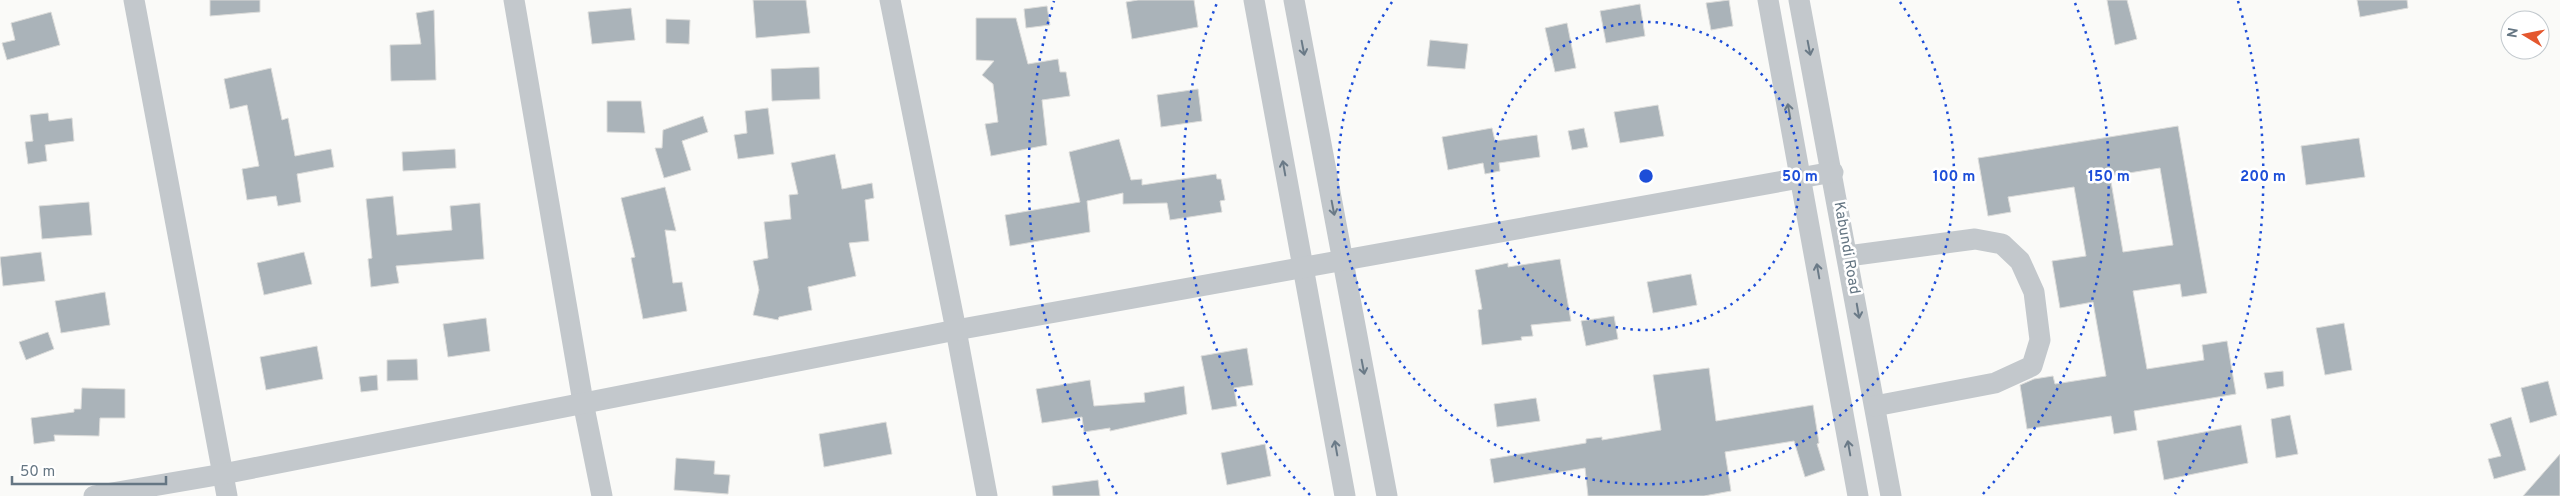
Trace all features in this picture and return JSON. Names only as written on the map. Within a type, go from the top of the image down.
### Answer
[{"type":"street","points":[[134,0],[226,496]]},
{"type":"street","points":[[514,0],[583,402],[602,496]]},
{"type":"street","points":[[890,0],[987,496]]},
{"type":"street","points":[[1254,0],[1345,496]]},
{"type":"street","points":[[1294,0],[1387,496]]},
{"type":"street","points":[[1768,0],[1858,496]]},
{"type":"street","name":"Kabundi Road","points":[[1799,0],[1833,172],[1875,406],[1885,495]]},
{"type":"street","points":[[94,496],[223,474],[956,330],[1833,172]]},
{"type":"street","points":[[1848,256],[1975,239],[2002,244],[2020,261],[2034,292],[2040,340],[2032,366],[1995,383],[1875,406]]},
{"type":"building","points":[[210,0],[260,0],[260,12],[210,16]]},
{"type":"building","points":[[753,0],[806,0],[810,33],[756,38]]},
{"type":"building","points":[[1138,0],[1194,0],[1198,27],[1132,39],[1126,2]]},
{"type":"building","points":[[1729,0],[1733,26],[1711,30],[1706,3]]},
{"type":"building","points":[[2107,0],[2127,0],[2137,39],[2115,45]]},
{"type":"building","points":[[2357,0],[2407,0],[2408,8],[2360,17]]},
{"type":"building","points":[[1640,4],[1645,36],[1606,43],[1600,11]]},
{"type":"building","points":[[1047,6],[1050,25],[1026,28],[1024,9]]},
{"type":"building","points":[[631,8],[635,40],[592,44],[588,12]]},
{"type":"building","points":[[434,10],[436,80],[391,81],[390,45],[421,44],[416,13]]},
{"type":"building","points":[[51,12],[60,45],[7,60],[2,43],[15,40],[11,23]]},
{"type":"building","points":[[976,18],[1016,18],[1028,64],[1058,59],[1060,72],[1066,72],[1070,96],[1042,100],[1047,145],[991,156],[985,124],[998,122],[993,84],[982,75],[994,61],[976,60]]},
{"type":"building","points":[[666,19],[690,20],[689,44],[666,43]]},
{"type":"building","points":[[1567,23],[1576,68],[1555,72],[1545,28]]},
{"type":"building","points":[[1430,40],[1468,44],[1465,69],[1427,66]]},
{"type":"building","points":[[819,67],[820,99],[772,101],[771,69]]},
{"type":"building","points":[[271,68],[282,120],[288,118],[295,156],[331,149],[334,167],[297,174],[301,202],[278,206],[276,196],[247,200],[242,169],[259,166],[247,105],[230,109],[224,79]]},
{"type":"building","points":[[1198,89],[1202,121],[1161,127],[1157,95]]},
{"type":"building","points":[[607,101],[641,101],[645,133],[607,132]]},
{"type":"building","points":[[1658,105],[1664,136],[1620,143],[1614,112]]},
{"type":"building","points":[[768,108],[774,154],[738,159],[734,135],[747,133],[745,111]]},
{"type":"building","points":[[48,113],[49,121],[72,118],[74,141],[45,145],[47,161],[28,164],[25,142],[33,141],[30,115]]},
{"type":"building","points":[[703,116],[708,132],[682,141],[691,170],[664,178],[655,148],[662,148],[663,130]]},
{"type":"building","points":[[2178,126],[2207,293],[2182,297],[2180,284],[2133,291],[2147,369],[2204,360],[2202,345],[2227,341],[2236,394],[2134,411],[2137,430],[2114,434],[2111,416],[2027,429],[2020,385],[2034,379],[2053,376],[2055,384],[2106,376],[2093,302],[2060,308],[2052,261],[2086,256],[2074,187],[2008,197],[2011,212],[1988,216],[1978,158]],"holes":[[[2160,168],[2173,245],[2123,252],[2110,176]]]},
{"type":"building","points":[[1492,128],[1495,141],[1537,135],[1540,157],[1499,163],[1500,171],[1485,174],[1483,163],[1448,170],[1442,137]]},
{"type":"building","points":[[1584,128],[1588,147],[1572,150],[1568,131]]},
{"type":"building","points":[[2359,138],[2365,177],[2306,185],[2301,146]]},
{"type":"building","points":[[1119,139],[1131,180],[1142,179],[1142,185],[1216,174],[1217,179],[1221,179],[1225,200],[1220,201],[1222,212],[1170,220],[1167,203],[1123,204],[1123,193],[1087,201],[1090,232],[1010,246],[1005,215],[1080,202],[1069,152]]},
{"type":"building","points":[[455,149],[456,168],[403,171],[402,152]]},
{"type":"building","points":[[835,154],[842,189],[872,183],[874,198],[865,200],[869,241],[849,243],[856,276],[808,287],[812,310],[779,317],[778,320],[753,315],[759,290],[753,261],[768,258],[764,222],[791,219],[789,195],[798,194],[791,163]]},
{"type":"building","points":[[665,187],[676,231],[665,230],[673,283],[682,282],[687,311],[643,319],[631,258],[635,257],[621,198]]},
{"type":"building","points":[[393,196],[397,235],[452,230],[450,206],[480,203],[484,259],[396,266],[399,283],[371,287],[368,259],[372,258],[366,199]]},
{"type":"building","points":[[89,202],[92,235],[42,239],[39,206]]},
{"type":"building","points":[[41,252],[45,281],[3,286],[0,257]]},
{"type":"building","points":[[304,252],[312,284],[264,295],[257,263]]},
{"type":"building","points":[[1560,259],[1571,321],[1531,325],[1533,336],[1521,337],[1522,340],[1482,345],[1478,310],[1482,309],[1475,270],[1508,263],[1508,267]]},
{"type":"building","points":[[1691,274],[1697,305],[1653,313],[1647,282]]},
{"type":"building","points":[[105,292],[110,325],[61,333],[55,301]]},
{"type":"building","points":[[1614,316],[1618,339],[1586,346],[1581,321]]},
{"type":"building","points":[[486,318],[490,351],[448,357],[443,324]]},
{"type":"building","points":[[2344,323],[2352,370],[2325,375],[2316,328]]},
{"type":"building","points":[[48,332],[54,349],[26,360],[19,342]]},
{"type":"building","points":[[317,346],[323,379],[266,390],[260,357]]},
{"type":"building","points":[[1247,348],[1253,385],[1234,388],[1237,406],[1212,410],[1201,356]]},
{"type":"building","points":[[417,359],[418,380],[387,381],[387,360]]},
{"type":"building","points":[[1709,368],[1716,421],[1813,405],[1819,443],[1817,444],[1825,470],[1805,477],[1794,441],[1725,452],[1731,491],[1704,496],[1588,496],[1585,468],[1494,483],[1490,459],[1586,443],[1586,439],[1602,437],[1602,440],[1661,430],[1653,375]]},
{"type":"building","points":[[2283,371],[2284,386],[2267,389],[2264,373]]},
{"type":"building","points":[[377,375],[378,390],[361,392],[359,377]]},
{"type":"building","points":[[1090,380],[1094,406],[1145,402],[1144,393],[1184,386],[1187,414],[1110,431],[1110,428],[1084,432],[1082,417],[1042,423],[1036,389]]},
{"type":"building","points":[[2548,381],[2557,415],[2530,423],[2521,388]]},
{"type":"building","points":[[82,388],[125,389],[125,418],[100,418],[99,436],[54,435],[55,441],[34,444],[31,418],[74,412],[74,409],[81,409]]},
{"type":"building","points":[[1536,398],[1540,421],[1497,427],[1494,404]]},
{"type":"building","points":[[2290,415],[2298,454],[2276,458],[2271,419]]},
{"type":"building","points":[[2511,417],[2526,470],[2494,479],[2488,459],[2501,456],[2490,424]]},
{"type":"building","points":[[886,422],[892,454],[824,467],[819,434]]},
{"type":"building","points":[[2241,425],[2248,463],[2164,480],[2157,441]]},
{"type":"building","points":[[1265,444],[1271,476],[1227,485],[1221,453]]},
{"type":"building","points":[[2560,454],[2560,496],[2523,496]]},
{"type":"building","points":[[676,458],[715,461],[714,474],[730,475],[728,494],[674,490]]},
{"type":"building","points":[[1098,480],[1100,496],[1053,496],[1052,486]]}]
